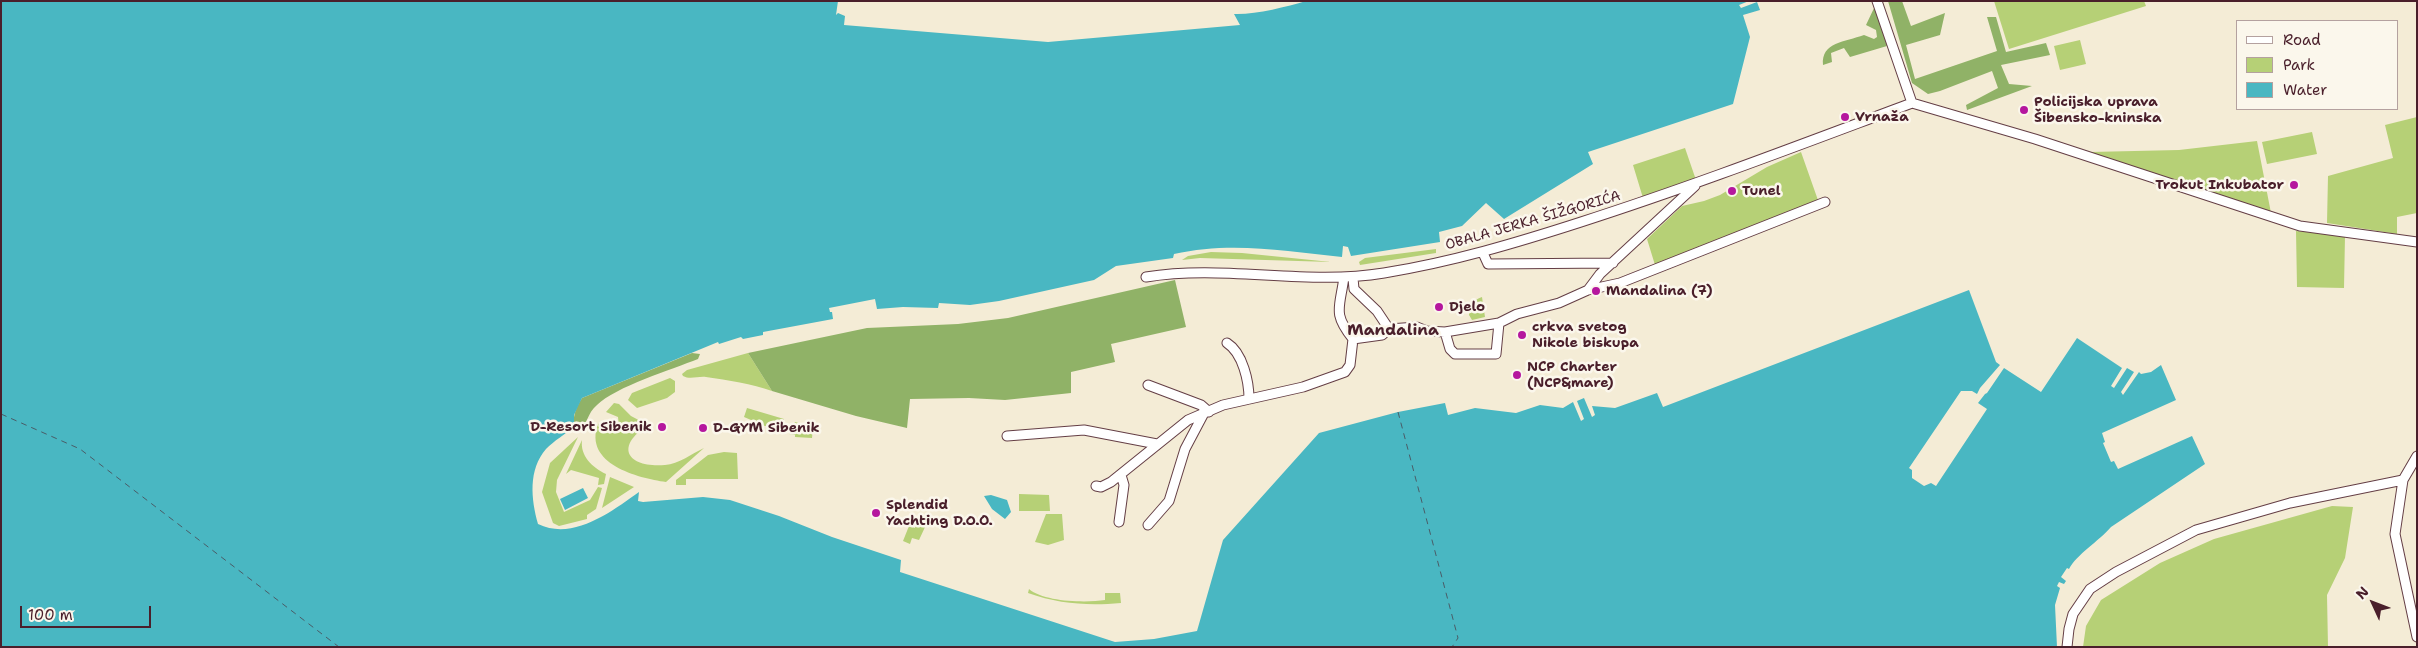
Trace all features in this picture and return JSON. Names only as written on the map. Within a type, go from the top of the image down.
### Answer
[{"type":"street","points":[[1877,1],[1912,103],[2035,139],[2300,226],[2417,242]]},
{"type":"street","name":"OBALA JERKA ŠIŽGORIĆA","points":[[1146,277],[1184,272],[1349,277],[1483,253],[1698,184],[1912,103]]},
{"type":"street","points":[[1588,290],[1600,274],[1698,184]]},
{"type":"street","points":[[1353,339],[1382,335],[1389,329],[1417,328],[1427,331],[1445,332],[1499,323],[1517,314],[1559,303],[1588,290],[1620,283],[1825,202]]},
{"type":"street","points":[[1483,253],[1488,264],[1612,263]]},
{"type":"street","points":[[1349,277],[1354,289],[1377,311],[1389,329]]},
{"type":"street","points":[[1096,486],[1101,487],[1112,482],[1188,420],[1249,399],[1303,387],[1345,372],[1350,365],[1353,339],[1340,321],[1338,314],[1349,277]]},
{"type":"street","points":[[1445,332],[1450,349],[1455,354],[1492,356],[1496,354],[1499,323]]},
{"type":"street","points":[[1227,343],[1233,346],[1249,381],[1249,399]]},
{"type":"street","points":[[1148,385],[1201,404],[1206,413]]},
{"type":"street","points":[[1148,525],[1169,501],[1185,449],[1206,413]]},
{"type":"street","points":[[1007,436],[1084,430],[1157,444]]},
{"type":"street","points":[[2417,456],[2402,480],[2395,534],[2417,637]]},
{"type":"street","points":[[1119,522],[1124,485],[1121,475]]},
{"type":"street","points":[[2067,647],[2073,614],[2090,589],[2116,572],[2196,530],[2290,504],[2402,480]]},
{"type":"green space","points":[[1888,1],[1902,1],[1911,26],[1945,13],[1940,35],[1906,45],[1915,79],[1997,51],[1987,17],[1996,17],[2006,52],[2046,43],[2050,55],[2001,65],[2009,84],[2032,86],[1967,110],[1966,105],[1998,88],[1992,71],[1928,94],[1912,83]]},
{"type":"green space","points":[[1994,1],[2144,1],[2146,6],[2009,49]]},
{"type":"green space","points":[[1875,6],[1887,46],[1850,57],[1844,48],[1831,53],[1832,62],[1823,65],[1823,57],[1830,47],[1864,35],[1874,39],[1877,37],[1876,30],[1866,25]]},
{"type":"green space","points":[[2080,40],[2086,64],[2060,70],[2054,46]]},
{"type":"green space","points":[[2417,117],[2417,213],[2397,217],[2397,234],[2327,223],[2328,176],[2393,158],[2385,125]]},
{"type":"green space","points":[[2312,132],[2317,154],[2267,164],[2262,142]]},
{"type":"green space","points":[[2257,141],[2271,213],[2098,157],[2090,152],[2179,150]]},
{"type":"green space","points":[[1685,148],[1696,180],[1643,198],[1633,165]]},
{"type":"green space","points":[[1801,152],[1819,203],[1655,265],[1647,239],[1682,206],[1720,195],[1767,167]]},
{"type":"green space","points":[[2296,231],[2345,236],[2344,288],[2297,287]]},
{"type":"green space","points":[[1436,249],[1436,253],[1360,265],[1359,262],[1365,258]]},
{"type":"green space","points":[[1211,252],[1242,253],[1331,262],[1200,258],[1182,260],[1188,256]]},
{"type":"green space","points":[[1175,280],[1186,327],[1111,344],[1115,362],[1071,372],[1071,393],[1005,400],[969,398],[910,399],[907,428],[856,416],[772,391],[748,353],[867,328],[958,324],[1008,318]]},
{"type":"green space","points":[[1482,297],[1485,317],[1472,320],[1469,315],[1471,306],[1474,301]]},
{"type":"green space","points":[[692,353],[700,354],[698,359],[630,385],[605,398],[594,408],[581,429],[577,432],[574,419],[582,398]]},
{"type":"green space","points":[[748,353],[772,391],[723,379],[688,378],[682,374],[687,370]]},
{"type":"green space","points":[[670,378],[675,381],[675,392],[667,398],[637,408],[628,400],[632,393]]},
{"type":"green space","points":[[614,403],[619,404],[631,416],[648,425],[637,433],[631,441],[630,455],[635,460],[652,465],[665,465],[680,461],[704,448],[666,482],[641,477],[616,466],[606,459],[598,449],[595,438],[598,424],[602,422],[609,426],[619,426],[618,417],[606,412]]},
{"type":"green space","points":[[747,408],[784,419],[782,428],[765,426],[744,417]]},
{"type":"green space","points":[[795,422],[813,427],[812,438],[795,437],[795,435],[789,434]]},
{"type":"green space","points":[[578,437],[557,480],[556,492],[564,512],[590,500],[598,487],[602,488],[596,509],[587,515],[587,519],[559,526],[553,523],[542,492],[550,463]]},
{"type":"green space","points":[[582,440],[585,456],[596,468],[606,474],[604,484],[598,485],[599,478],[571,470],[566,474]]},
{"type":"green space","points":[[724,452],[737,453],[738,479],[686,479],[686,485],[676,485],[676,480],[708,455]]},
{"type":"green space","points":[[610,477],[634,487],[602,508]]},
{"type":"green space","points":[[1019,494],[1049,495],[1050,511],[1019,511]]},
{"type":"green space","points":[[2332,506],[2353,507],[2345,558],[2327,595],[2328,647],[2083,647],[2086,626],[2101,600],[2160,563],[2214,539]]},
{"type":"green space","points":[[1046,514],[1062,514],[1064,540],[1048,545],[1035,542]]},
{"type":"green space","points":[[917,521],[926,525],[919,540],[912,538],[910,544],[903,541],[909,526],[915,528]]},
{"type":"green space","points":[[1029,589],[1045,597],[1077,601],[1105,600],[1105,593],[1120,593],[1121,603],[1085,604],[1062,602],[1028,593]]},
{"type":"water","points":[[1,1],[838,1],[836,15],[838,13],[845,16],[844,25],[1048,42],[1240,25],[1234,14],[1260,12],[1306,1],[1749,1],[1739,5],[1741,8],[1757,2],[1760,10],[1743,15],[1750,37],[1733,104],[1588,152],[1593,164],[1504,219],[1486,203],[1462,226],[1439,232],[1440,242],[1351,256],[1348,247],[1343,246],[1342,257],[1258,248],[1195,250],[1174,254],[1173,258],[1116,266],[1094,280],[999,301],[970,305],[939,303],[938,308],[903,307],[877,309],[875,299],[829,308],[833,319],[763,332],[763,335],[743,339],[741,337],[719,344],[718,342],[582,398],[574,415],[574,427],[546,449],[536,466],[533,495],[538,524],[551,528],[565,529],[591,522],[639,492],[638,501],[643,502],[703,497],[730,500],[901,560],[900,572],[1115,642],[1154,639],[1197,631],[1223,540],[1319,433],[1398,412],[1445,403],[1448,415],[1475,408],[1516,413],[1540,405],[1563,408],[1573,402],[1581,421],[1584,419],[1577,401],[1584,398],[1592,417],[1595,415],[1592,406],[1615,408],[1657,393],[1663,407],[1969,290],[1996,362],[2000,365],[1977,394],[1972,391],[1961,391],[1909,468],[1912,470],[1912,478],[1924,486],[1931,483],[1936,486],[1987,409],[1978,403],[2004,368],[2041,392],[2077,338],[2122,368],[2111,386],[2114,388],[2127,368],[2134,372],[2121,392],[2123,395],[2139,372],[2141,374],[2151,372],[2161,365],[2176,400],[2102,433],[2105,442],[2103,443],[2111,462],[2114,461],[2118,469],[2192,436],[2205,464],[2111,527],[2077,558],[2069,569],[2067,568],[2061,577],[2066,581],[2064,584],[2059,582],[2057,586],[2060,588],[2055,605],[2057,647],[1,647]]},
{"type":"water","points":[[583,488],[588,498],[565,510],[560,499]]},
{"type":"water","points":[[991,495],[1007,500],[1011,512],[1005,519],[992,509],[984,496]]},
{"type":"ferry route","points":[[1398,412],[1458,638],[1452,647]]},
{"type":"ferry route","points":[[1,414],[80,449],[339,647]]},
{"type":"place","name":"Policijska uprava Šibensko-kninska","points":[[2024,110]]},
{"type":"place","name":"Vrnaža","points":[[1845,117]]},
{"type":"place","name":"Trokut Inkubator","points":[[2294,185]]},
{"type":"place","name":"Tunel","points":[[1732,191]]},
{"type":"place","name":"Mandalina (7)","points":[[1596,291]]},
{"type":"place","name":"Djelo","points":[[1439,307]]},
{"type":"place","name":"crkva svetog Nikole biskupa","points":[[1522,335]]},
{"type":"place","name":"NCP Charter (NCP&mare)","points":[[1517,375]]},
{"type":"place","name":"D-Resort Sibenik","points":[[662,427]]},
{"type":"place","name":"D-GYM Sibenik","points":[[703,428]]},
{"type":"place","name":"Splendid Yachting D.O.O.","points":[[876,513]]},
{"type":"district","name":"Mandalina","points":[[1393,331]]}]
